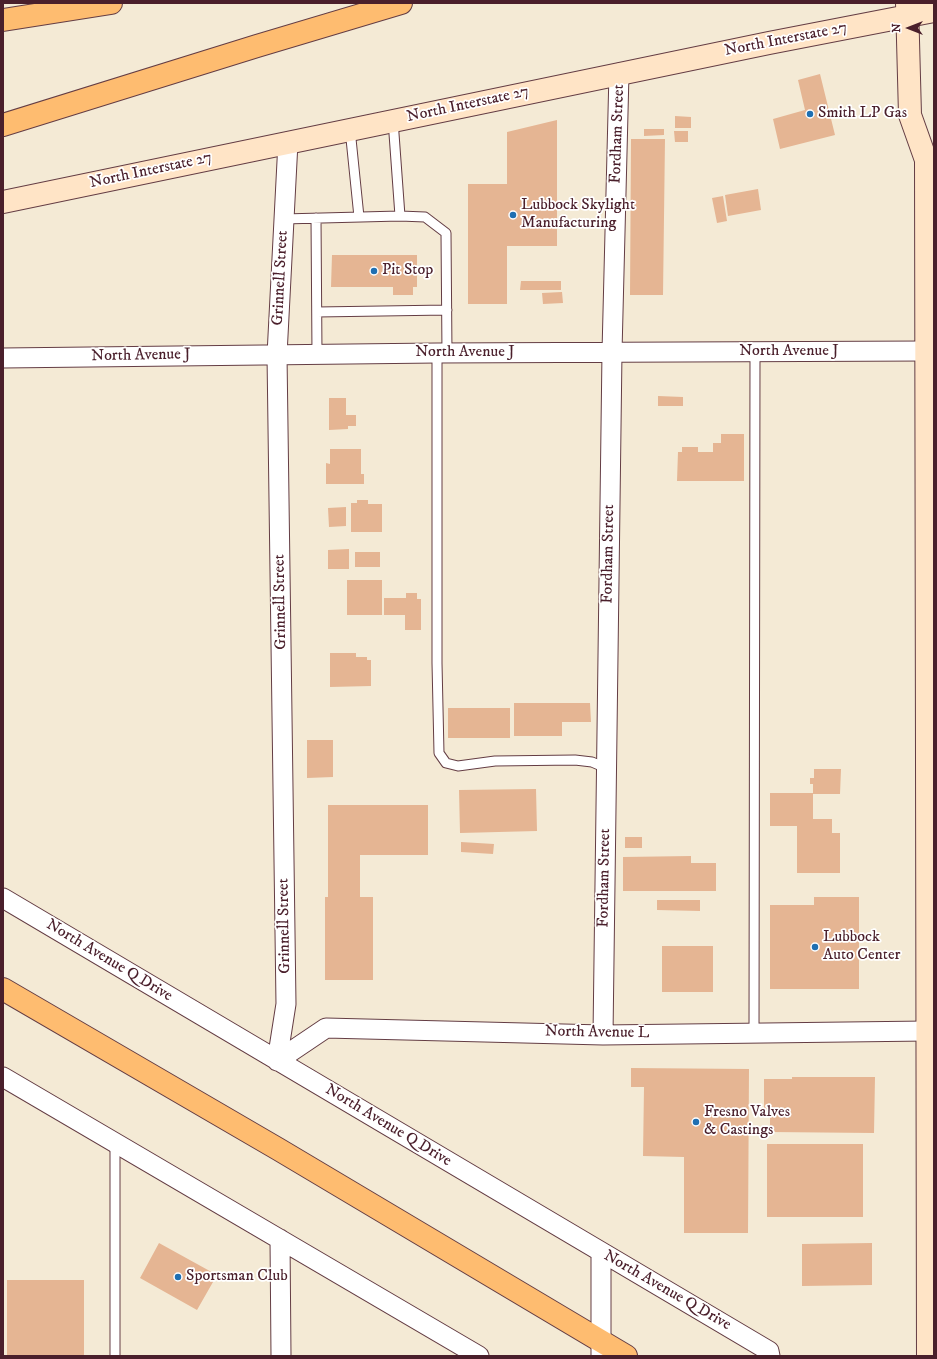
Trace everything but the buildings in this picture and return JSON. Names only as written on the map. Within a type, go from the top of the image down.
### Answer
[{"type":"main road","points":[[3,20],[111,3]]},
{"type":"main road","points":[[3,125],[264,43],[401,3]]},
{"type":"main road","points":[[908,10],[910,115],[926,160],[930,212],[926,351],[930,702],[927,1031],[928,1356]]},
{"type":"main road","name":"North Interstate 27","points":[[3,202],[619,74],[908,10],[934,11]]},
{"type":"main road","points":[[926,160],[934,139]]},
{"type":"main road","points":[[3,989],[278,1149],[601,1349],[626,1356]]},
{"type":"street","name":"Fordham Street","points":[[603,1035],[612,352],[619,74]]},
{"type":"street","name":"Grinnell Street","points":[[277,1060],[286,1004],[277,355],[288,142]]},
{"type":"street","name":"North Avenue J","points":[[3,358],[317,354],[926,351]]},
{"type":"street","name":"North Avenue Q Drive","points":[[3,898],[769,1351],[770,1356]]},
{"type":"street","name":"North Avenue L","points":[[277,1060],[326,1028],[603,1035],[927,1031]]},
{"type":"street","points":[[3,1077],[479,1356]]},
{"type":"street","points":[[280,1239],[281,1356]]},
{"type":"street","points":[[601,1349],[602,1252]]},
{"type":"lane","points":[[393,120],[400,216]]},
{"type":"lane","points":[[350,130],[359,217]]},
{"type":"lane","points":[[284,219],[400,216],[425,217],[446,233],[447,310],[442,354],[437,663],[438,753],[446,763],[458,766],[495,761],[575,760],[592,762],[606,768]]},
{"type":"lane","points":[[316,218],[317,354]]},
{"type":"lane","points":[[317,312],[447,310]]},
{"type":"lane","points":[[754,1033],[755,352]]},
{"type":"lane","points":[[115,1142],[115,1356]]},
{"type":"place","name":"Smith LP Gas","points":[[810,114]]},
{"type":"place","name":"Lubbock Skylight Manufacturing","points":[[513,215]]},
{"type":"place","name":"Pit Stop","points":[[374,271]]},
{"type":"place","name":"Lubbock Auto Center","points":[[815,947]]},
{"type":"place","name":"Fresno Valves & Castings","points":[[696,1122]]},
{"type":"place","name":"Sportsman Club","points":[[178,1277]]}]
